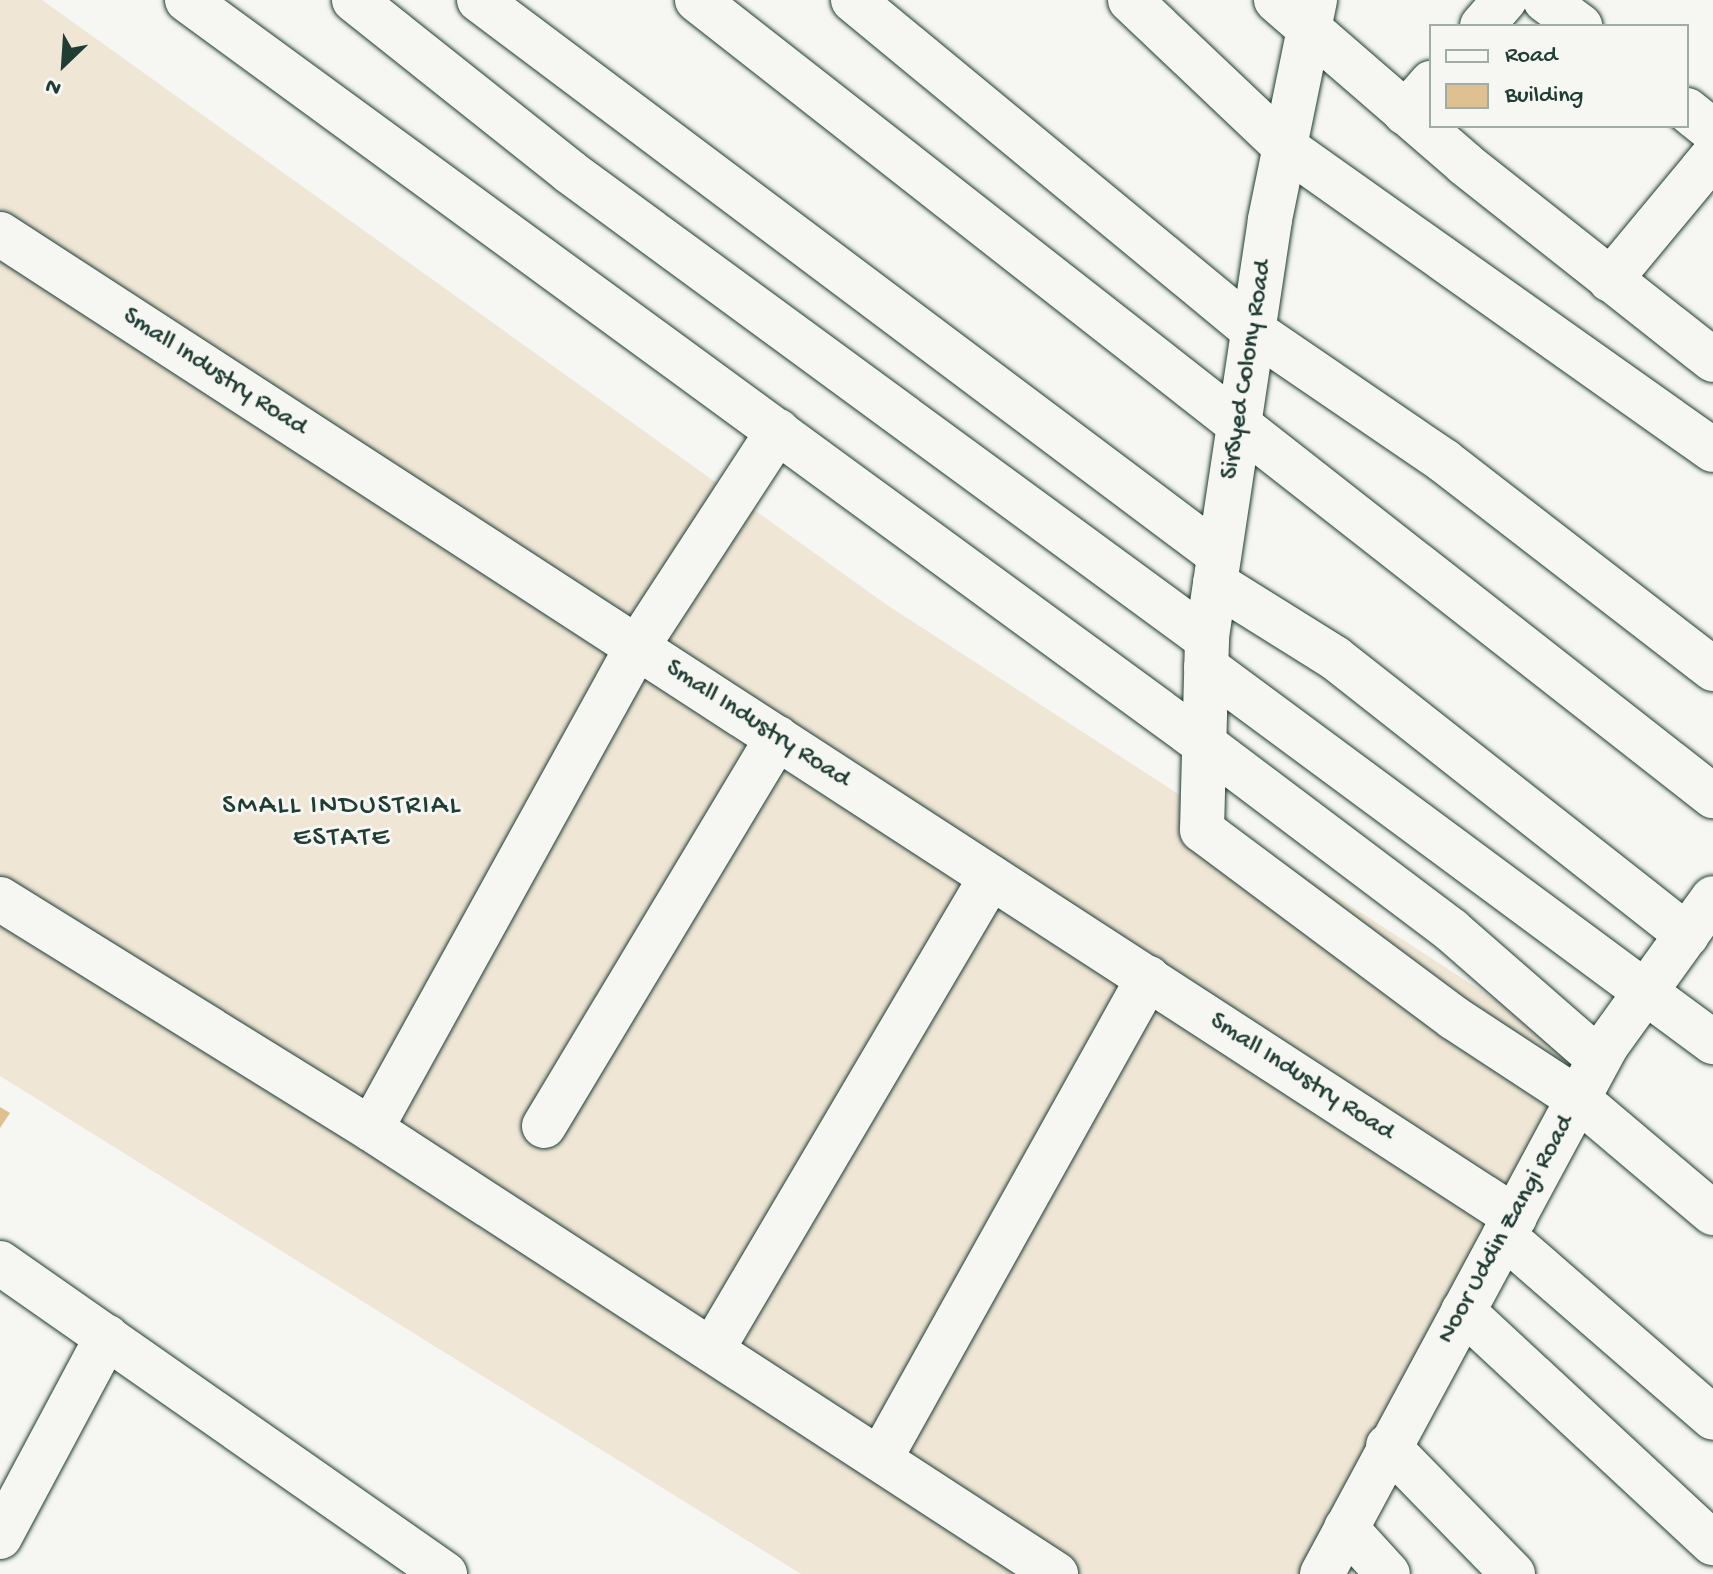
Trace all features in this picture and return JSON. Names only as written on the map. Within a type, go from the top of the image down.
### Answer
[{"type":"street","points":[[187,0],[1203,743],[1451,930],[1599,1059]]},
{"type":"street","points":[[354,0],[570,172],[1648,988],[1713,1042]]},
{"type":"street","points":[[479,0],[1335,658],[1704,915]]},
{"type":"street","points":[[697,0],[1713,796]]},
{"type":"street","points":[[853,0],[1255,332],[1444,461],[1713,669]]},
{"type":"street","points":[[1130,0],[1285,147],[1713,450]]},
{"type":"street","points":[[1276,0],[1312,16],[1418,98]]},
{"type":"street","points":[[1484,24],[1505,0]]},
{"type":"street","points":[[1545,0],[1577,24]]},
{"type":"street","name":"SirSyed Colony Road","points":[[1312,16],[1285,147],[1217,569],[1206,653],[1202,830],[1454,1018],[1578,1099]]},
{"type":"street","points":[[1689,112],[1713,131]]},
{"type":"street","points":[[1450,128],[1610,280],[1713,360]]},
{"type":"street","points":[[1610,280],[1713,156]]},
{"type":"street","name":"Small Industry Road","points":[[0,234],[1148,978],[1510,1226],[1713,1418]]},
{"type":"street","points":[[371,1129],[637,647],[778,431]]},
{"type":"street","points":[[544,1126],[777,738]]},
{"type":"street","points":[[712,1350],[991,877]]},
{"type":"street","points":[[0,899],[371,1129],[1056,1574]]},
{"type":"street","name":"Noor Uddin Zangi Road","points":[[1322,1574],[1388,1446],[1599,1059],[1704,915]]},
{"type":"street","points":[[880,1459],[1148,978]]},
{"type":"street","points":[[1578,1099],[1713,1213]]},
{"type":"street","points":[[0,1263],[445,1574]]},
{"type":"street","points":[[1463,1311],[1713,1543]]},
{"type":"street","points":[[0,1537],[107,1337]]},
{"type":"street","points":[[1388,1446],[1513,1574]]},
{"type":"street","points":[[1346,1528],[1388,1574]]},
{"type":"shaded area","points":[[0,0],[42,0],[887,605],[1585,1058],[1307,1574],[801,1574],[0,1076]]},
{"type":"building","points":[[0,1107],[10,1113],[0,1128]]},
{"type":"district","name":"SMALL INDUSTRIAL ESTATE","points":[[342,823]]}]
